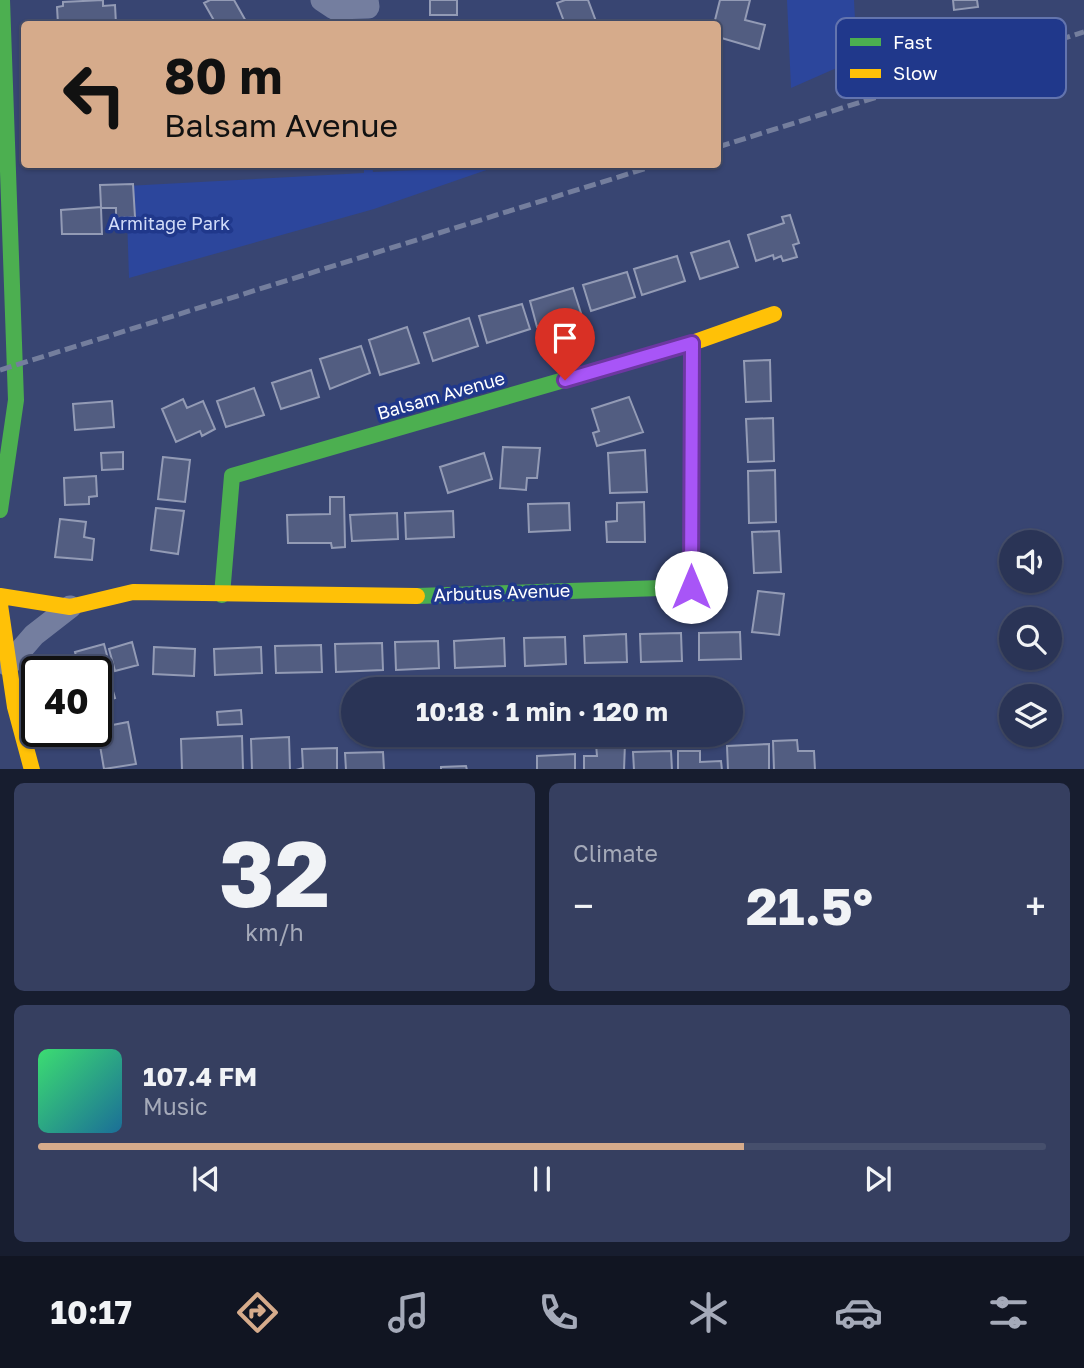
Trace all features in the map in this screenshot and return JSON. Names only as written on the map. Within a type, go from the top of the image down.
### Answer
[{"type":"street","points":[[0,510],[16,400],[2,0]]},
{"type":"street","points":[[322,0],[334,8],[368,7],[367,0]]},
{"type":"street","name":"Balsam Avenue","points":[[222,595],[232,476],[692,343],[774,314]]},
{"type":"street","name":"Arbutus Avenue","points":[[0,596],[70,607],[133,592],[387,597],[691,587],[692,343]]},
{"type":"street","points":[[0,605],[15,707],[32,769]]},
{"type":"street","name":"Arbutus Avenue","points":[[8,665],[34,635],[70,607]]},
{"type":"green space","points":[[787,0],[854,0],[855,18],[836,18],[836,68],[791,88]]},
{"type":"green space","name":"Armitage Park","points":[[364,168],[372,168],[373,172],[492,168],[374,209],[129,278],[126,186],[364,173]]},
{"type":"building","points":[[103,0],[103,6],[115,5],[116,21],[58,21],[57,7],[63,6],[63,2]]},
{"type":"building","points":[[210,0],[234,0],[246,21],[214,21],[204,3]]},
{"type":"building","points":[[430,0],[457,0],[457,15],[430,15]]},
{"type":"building","points":[[565,0],[588,0],[596,21],[564,21],[557,3]]},
{"type":"building","points":[[720,0],[750,0],[745,20],[765,25],[759,49],[721,38],[721,21],[715,21]]},
{"type":"building","points":[[953,0],[977,0],[978,7],[954,10]]},
{"type":"building","points":[[133,184],[135,217],[116,218],[116,208],[101,208],[102,234],[62,234],[61,210],[101,207],[100,185]]},
{"type":"building","points":[[790,215],[799,243],[793,245],[797,257],[783,261],[781,256],[774,259],[773,255],[756,261],[748,235],[784,223],[782,217]]},
{"type":"building","points":[[729,241],[738,267],[700,279],[691,253]]},
{"type":"building","points":[[677,256],[685,281],[642,295],[634,269]]},
{"type":"building","points":[[627,272],[635,297],[591,311],[583,285]]},
{"type":"building","points":[[573,288],[581,313],[537,327],[530,301]]},
{"type":"building","points":[[522,304],[530,329],[487,343],[479,316]]},
{"type":"building","points":[[469,318],[478,346],[433,361],[424,333]]},
{"type":"building","points":[[407,327],[419,363],[380,375],[369,340]]},
{"type":"building","points":[[361,346],[370,373],[330,389],[320,359]]},
{"type":"building","points":[[770,360],[771,401],[746,402],[744,361]]},
{"type":"building","points":[[311,370],[319,397],[281,409],[272,383]]},
{"type":"building","points":[[254,388],[264,415],[226,427],[217,401]]},
{"type":"building","points":[[629,397],[643,432],[597,446],[593,433],[599,431],[592,409]]},
{"type":"building","points":[[183,399],[187,408],[203,401],[215,429],[202,436],[200,431],[176,442],[162,409]]},
{"type":"building","points":[[112,401],[114,427],[75,430],[73,404]]},
{"type":"building","points":[[773,418],[774,461],[748,462],[746,419]]},
{"type":"building","points":[[503,447],[540,448],[537,478],[527,478],[526,490],[500,488]]},
{"type":"building","points":[[645,450],[647,492],[610,493],[608,453]]},
{"type":"building","points":[[123,452],[123,469],[102,470],[101,453]]},
{"type":"building","points":[[484,453],[492,479],[448,493],[440,467]]},
{"type":"building","points":[[163,457],[190,460],[185,502],[158,499]]},
{"type":"building","points":[[775,470],[776,522],[749,523],[748,471]]},
{"type":"building","points":[[96,476],[97,496],[89,497],[89,504],[65,505],[64,478]]},
{"type":"building","points":[[330,497],[344,497],[345,547],[332,548],[331,543],[288,543],[287,515],[330,514]]},
{"type":"building","points":[[644,502],[645,542],[607,542],[606,522],[617,521],[617,503]]},
{"type":"building","points":[[569,503],[570,530],[529,532],[528,504]]},
{"type":"building","points":[[156,508],[184,511],[178,554],[151,550]]},
{"type":"building","points":[[453,511],[454,537],[406,539],[405,513]]},
{"type":"building","points":[[397,513],[398,539],[352,541],[350,515]]},
{"type":"building","points":[[60,519],[86,522],[84,537],[94,539],[92,560],[55,557]]},
{"type":"building","points":[[779,531],[781,572],[754,573],[752,532]]},
{"type":"building","points":[[758,591],[784,594],[779,635],[752,632]]},
{"type":"building","points":[[740,632],[741,659],[699,660],[699,633]]},
{"type":"building","points":[[681,633],[682,661],[641,662],[640,634]]},
{"type":"building","points":[[626,634],[627,662],[585,663],[584,636]]},
{"type":"building","points":[[565,637],[566,664],[525,666],[524,638]]},
{"type":"building","points":[[504,638],[505,666],[455,668],[454,641]]},
{"type":"building","points":[[438,641],[439,668],[396,670],[395,642]]},
{"type":"building","points":[[132,642],[138,665],[115,671],[109,649]]},
{"type":"building","points":[[382,643],[383,670],[336,672],[335,644]]},
{"type":"building","points":[[104,644],[107,656],[76,656],[75,652]]},
{"type":"building","points":[[321,645],[322,672],[276,673],[275,646]]},
{"type":"building","points":[[154,647],[195,649],[194,676],[153,674]]},
{"type":"building","points":[[261,647],[262,673],[215,675],[214,649]]},
{"type":"building","points":[[241,710],[242,724],[218,725],[217,712]]},
{"type":"building","points":[[128,722],[136,764],[104,769],[100,747],[112,747],[112,725]]},
{"type":"building","points":[[242,736],[243,769],[182,769],[181,739]]},
{"type":"building","points":[[289,737],[290,769],[252,769],[251,739]]},
{"type":"building","points":[[797,740],[798,751],[814,751],[815,769],[774,769],[773,741]]},
{"type":"building","points":[[769,744],[769,769],[728,769],[727,747]]},
{"type":"building","points":[[596,747],[625,747],[624,769],[584,769],[584,756],[597,756]]},
{"type":"building","points":[[337,748],[337,769],[300,769],[303,768],[302,749]]},
{"type":"building","points":[[671,751],[672,769],[634,769],[633,752]]},
{"type":"building","points":[[678,751],[700,751],[700,762],[721,761],[722,769],[678,769]]},
{"type":"building","points":[[383,752],[384,769],[346,769],[345,753]]},
{"type":"building","points":[[575,754],[575,769],[537,769],[537,756]]},
{"type":"building","points":[[466,766],[467,769],[441,769]]},
{"type":"railway","points":[[1066,38],[1084,32]]},
{"type":"railway","points":[[721,146],[874,98]]},
{"type":"railway","points":[[0,370],[647,168]]},
{"type":"traffic: fast","points":[[0,510],[16,400],[2,0]]},
{"type":"traffic: fast","points":[[417,596],[692,587],[692,343]]},
{"type":"traffic: fast","points":[[222,595],[232,476],[647,356]]},
{"type":"traffic: slow","points":[[647,356],[774,314]]},
{"type":"traffic: slow","points":[[0,596],[70,607],[133,592],[417,596]]},
{"type":"traffic: slow","points":[[0,605],[15,707],[32,769]]},
{"type":"route","points":[[565,380],[692,343],[691,587]]}]
